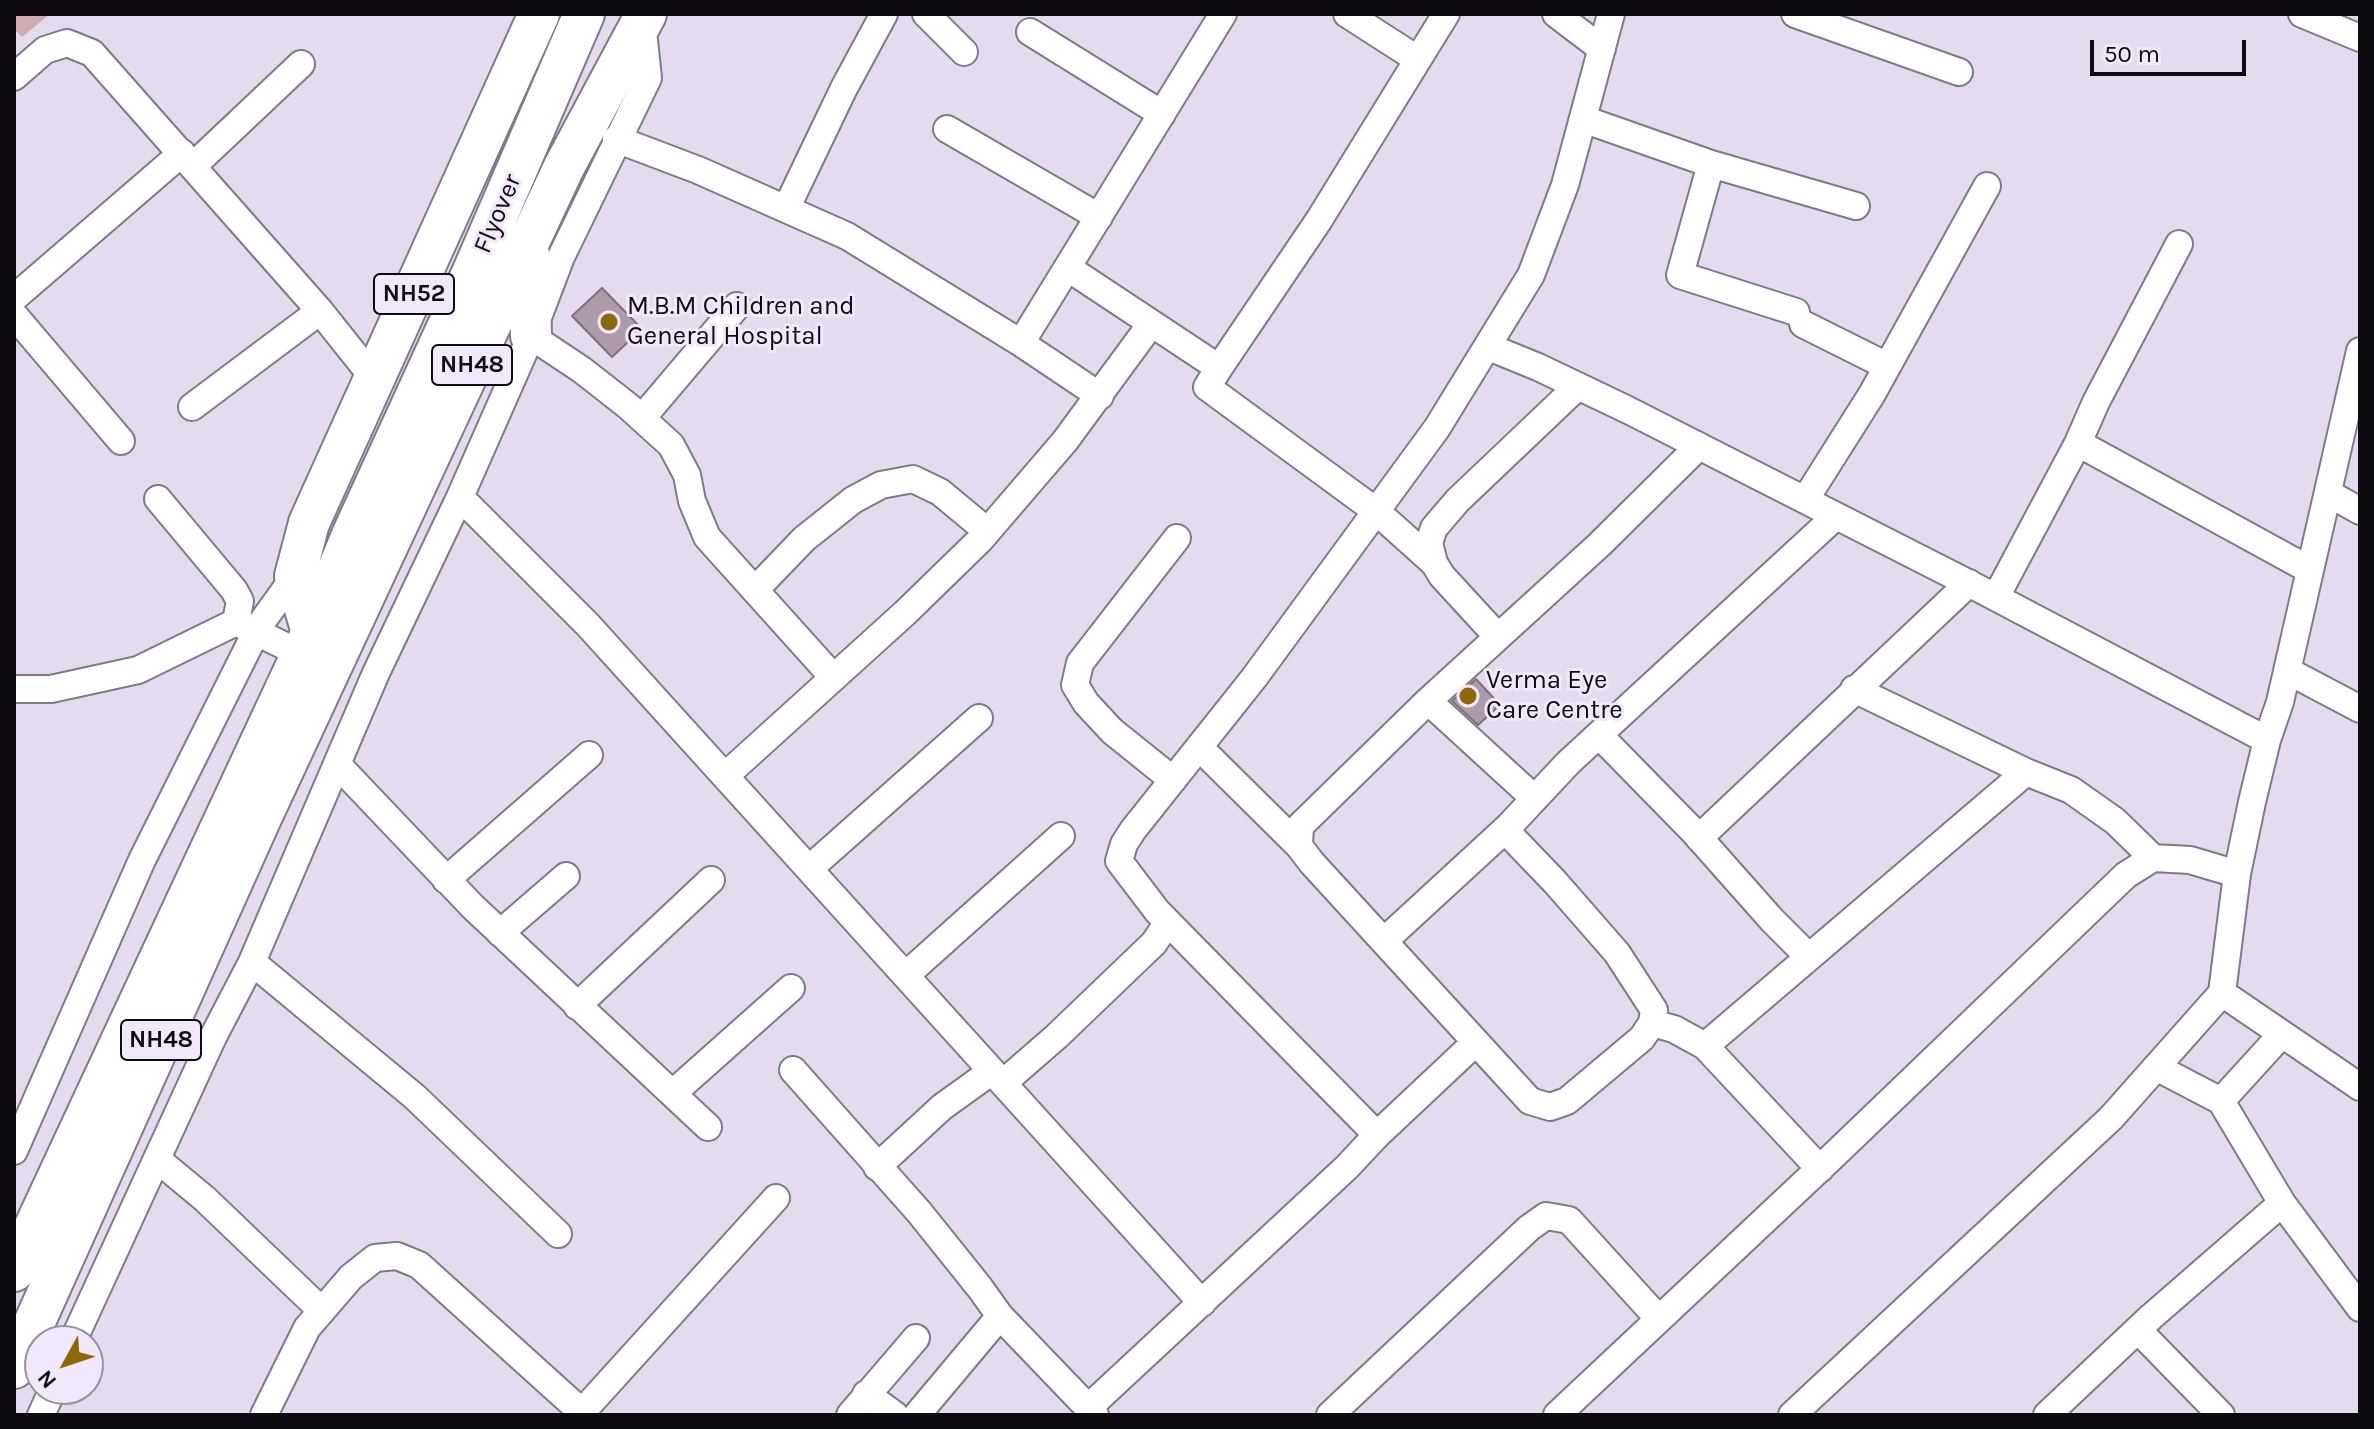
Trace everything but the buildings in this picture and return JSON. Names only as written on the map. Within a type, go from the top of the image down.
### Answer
[{"type":"highway","name":"NH52","points":[[295,576],[309,523],[336,459],[375,380],[539,14]]},
{"type":"highway","name":"Flyover","points":[[307,643],[584,14]]},
{"type":"highway","name":"NH48","points":[[14,1368],[260,820],[529,242],[564,167],[644,17]]},
{"type":"highway","points":[[529,242],[531,336]]},
{"type":"highway","points":[[295,576],[307,643]]},
{"type":"highway","name":"NH48","points":[[14,1271],[307,643]]},
{"type":"street","points":[[786,209],[844,88],[884,14]]},
{"type":"street","points":[[926,14],[964,52]]},
{"type":"street","points":[[1021,343],[1223,14]]},
{"type":"street","points":[[1347,14],[1417,59]]},
{"type":"street","points":[[1446,14],[1319,220],[1207,387],[1376,511],[1434,563],[1498,637]]},
{"type":"street","points":[[1556,14],[1602,49]]},
{"type":"street","points":[[1377,1135],[1168,922],[1119,861],[1124,844],[1133,830],[1254,678],[1437,428],[1531,275],[1565,185],[1611,14]]},
{"type":"street","points":[[1795,14],[1959,72]]},
{"type":"street","points":[[2302,14],[2360,38]]},
{"type":"street","points":[[81,1325],[213,1037],[252,962],[376,673],[460,497],[531,336],[561,257],[648,78],[644,17]]},
{"type":"street","points":[[1030,32],[1162,114]]},
{"type":"street","points":[[14,77],[45,50],[67,43],[92,53],[320,311],[375,380]]},
{"type":"street","points":[[14,298],[188,160],[301,64]]},
{"type":"street","points":[[1583,119],[1711,164],[1856,206]]},
{"type":"street","points":[[947,129],[1099,217]]},
{"type":"street","points":[[616,139],[698,170],[847,236],[1021,343],[1100,396]]},
{"type":"street","points":[[1711,164],[1680,275],[1800,318],[1887,366]]},
{"type":"street","points":[[1805,500],[1887,366],[1987,186]]},
{"type":"street","points":[[1996,597],[2179,244]]},
{"type":"street","points":[[1068,268],[1219,368]]},
{"type":"street","points":[[642,418],[737,306]]},
{"type":"street","points":[[192,407],[320,311]]},
{"type":"street","points":[[14,315],[121,441]]},
{"type":"street","points":[[725,776],[905,613],[987,531],[1065,441],[1151,324]]},
{"type":"street","points":[[531,336],[582,370],[671,445],[687,475],[692,501],[707,537],[833,677]]},
{"type":"street","points":[[1489,347],[1578,386],[1699,446],[1969,583],[2267,740]]},
{"type":"street","points":[[1792,1415],[2111,1118],[2222,993],[2237,874],[2267,740],[2288,671],[2360,351]]},
{"type":"street","points":[[1434,563],[1429,543],[1434,528],[1458,500],[1578,386]]},
{"type":"street","points":[[2078,443],[2310,570]]},
{"type":"street","points":[[1299,846],[1300,826],[1428,701],[1600,544],[1699,446]]},
{"type":"street","points":[[755,590],[804,539],[853,500],[881,485],[913,479],[940,492],[987,531]]},
{"type":"street","points":[[2328,493],[2360,511]]},
{"type":"street","points":[[460,497],[588,625],[1202,1303]]},
{"type":"street","points":[[158,499],[234,590],[240,601],[246,628]]},
{"type":"street","points":[[1384,941],[1836,516]]},
{"type":"street","points":[[1173,780],[1112,731],[1086,703],[1075,685],[1080,663],[1177,538]]},
{"type":"street","points":[[14,1151],[23,1111],[142,860],[246,628],[295,576]]},
{"type":"street","points":[[1699,838],[1969,583]]},
{"type":"street","points":[[14,689],[51,689],[138,670],[246,628],[307,643]]},
{"type":"street","points":[[2288,671],[2360,709]]},
{"type":"street","points":[[1854,689],[2026,772],[2071,790],[2115,821],[2153,858]]},
{"type":"street","points":[[1428,701],[1534,798]]},
{"type":"street","points":[[809,869],[979,718]]},
{"type":"street","points":[[1600,736],[1809,957]]},
{"type":"street","points":[[1199,747],[1299,846],[1530,1101],[1550,1107],[1567,1101],[1642,1038],[1652,1023],[1654,1010],[1617,953],[1505,830]]},
{"type":"street","points":[[446,880],[589,755]]},
{"type":"street","points":[[337,764],[500,933],[708,1127]]},
{"type":"street","points":[[1705,1046],[2026,772]]},
{"type":"street","points":[[906,975],[1061,836]]},
{"type":"street","points":[[1557,1415],[1820,1169],[2126,875],[2153,858],[2190,860],[2237,874]]},
{"type":"street","points":[[500,933],[566,876]]},
{"type":"street","points":[[577,1006],[711,880]]},
{"type":"street","points":[[877,1167],[942,1107],[997,1077],[1057,1036],[1154,943],[1168,922]]},
{"type":"street","points":[[252,962],[415,1097],[558,1234]]},
{"type":"street","points":[[673,1093],[791,988]]},
{"type":"street","points":[[2222,993],[2360,1087]]},
{"type":"street","points":[[1652,1023],[1674,1029],[1705,1046],[1820,1169]]},
{"type":"street","points":[[2221,1101],[2282,1034]]},
{"type":"street","points":[[793,1070],[919,1212],[1000,1316],[1091,1412],[1476,1042]]},
{"type":"street","points":[[2156,1067],[2221,1101],[2282,1203],[2360,1308]]},
{"type":"street","points":[[158,1160],[205,1199],[322,1311]]},
{"type":"street","points":[[264,1415],[307,1328],[351,1277],[375,1258],[397,1256],[419,1265],[583,1413],[776,1198]]},
{"type":"street","points":[[2047,1415],[2282,1203]]},
{"type":"street","points":[[1330,1415],[1529,1228],[1546,1216],[1569,1220],[1658,1318]]},
{"type":"street","points":[[917,1415],[1000,1316]]},
{"type":"street","points":[[2138,1330],[2221,1415]]},
{"type":"street","points":[[850,1415],[916,1338]]},
{"type":"street","points":[[866,1394],[895,1415]]},
{"type":"shaded area","points":[[14,14],[50,14],[22,37],[14,29]]},
{"type":"place","name":"M.B.M Children and General Hospital","points":[[609,322]]},
{"type":"place","name":"Verma Eye Care Centre","points":[[1468,696]]}]
